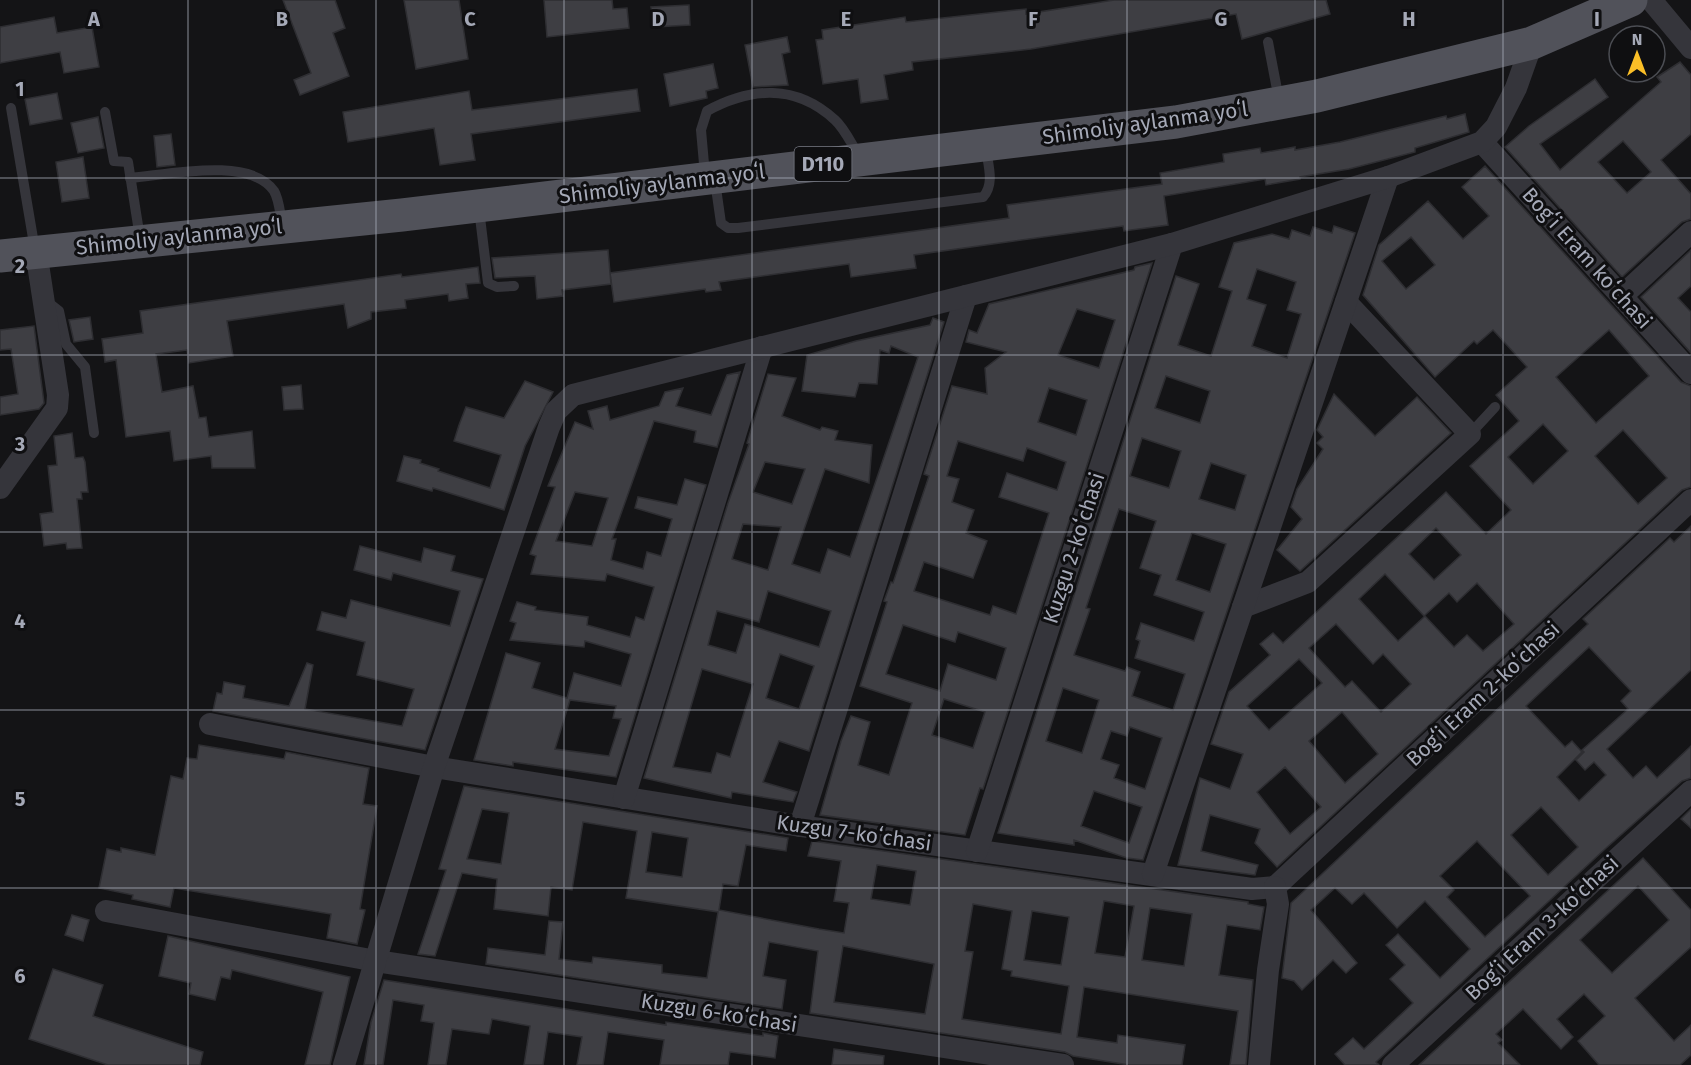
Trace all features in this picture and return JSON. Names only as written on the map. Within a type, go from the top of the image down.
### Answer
[{"type":"main road","name":"Shimoliy aylanma yoʻl","points":[[0,256],[478,206],[1176,122],[1280,103],[1532,43],[1618,2]]},
{"type":"street","points":[[1651,0],[1690,46]]},
{"type":"street","points":[[344,1065],[434,767],[556,411],[573,395],[1172,244],[1388,177],[1482,142],[1496,127],[1516,88],[1532,43]]},
{"type":"street","name":"Bogʻi Eram koʻchasi","points":[[1482,142],[1691,373]]},
{"type":"street","points":[[1154,874],[1388,177]]},
{"type":"street","points":[[1622,296],[1691,232]]},
{"type":"street","name":"Kuzgu 2-koʻchasi","points":[[977,851],[1172,244]]},
{"type":"street","points":[[0,488],[57,408],[58,395],[36,251]]},
{"type":"street","points":[[801,826],[966,296]]},
{"type":"street","points":[[1243,607],[1308,582],[1470,434],[1346,302]]},
{"type":"street","points":[[624,798],[762,347]]},
{"type":"street","name":"Bogʻi Eram 2-koʻchasi","points":[[1275,887],[1691,500]]},
{"type":"street","name":"Kuzgu 7-koʻchasi","points":[[210,724],[434,767],[801,826],[1252,889],[1275,887]]},
{"type":"street","name":"Bogʻi Eram 3-koʻchasi","points":[[1392,1065],[1691,791]]},
{"type":"street","points":[[1259,1065],[1268,970],[1278,904],[1275,887]]},
{"type":"street","name":"Kuzgu 6-koʻchasi","points":[[106,911],[376,961],[1062,1065]]},
{"type":"lane","points":[[1269,42],[1280,103]]},
{"type":"lane","points":[[861,160],[837,121],[809,100],[786,93],[757,94],[727,100],[707,111],[700,130],[721,223],[728,228],[983,197],[989,190],[990,183],[985,145]]},
{"type":"lane","points":[[11,108],[36,251]]},
{"type":"lane","points":[[105,112],[114,161],[128,162],[140,241]]},
{"type":"lane","points":[[130,178],[219,170],[242,172],[262,180],[276,193],[283,227]]},
{"type":"lane","points":[[478,206],[488,283],[497,287],[514,286]]},
{"type":"lane","points":[[45,300],[59,311],[66,344],[85,367],[94,433]]},
{"type":"lane","points":[[1470,434],[1495,407]]},
{"type":"building","points":[[283,0],[335,0],[345,28],[333,33],[349,76],[300,95],[294,80],[311,73]]},
{"type":"building","points":[[404,0],[459,0],[468,59],[416,69]]},
{"type":"building","points":[[544,0],[612,0],[613,9],[627,8],[629,28],[547,37]]},
{"type":"building","points":[[1114,0],[1326,0],[1330,14],[1242,39],[1236,14],[1031,49],[912,62],[913,70],[884,75],[888,99],[861,103],[858,79],[823,84],[816,40],[823,39],[822,30],[905,17],[906,22],[1026,9],[1026,14]]},
{"type":"building","points":[[689,5],[690,25],[655,27],[651,7]]},
{"type":"building","points":[[54,17],[57,33],[92,27],[99,67],[64,73],[60,52],[0,63],[0,27]]},
{"type":"building","points":[[787,37],[790,52],[782,54],[788,85],[753,87],[745,45]]},
{"type":"building","points":[[1680,62],[1691,75],[1691,134],[1661,160],[1691,194],[1691,219],[1682,222],[1622,277],[1505,147],[1529,126],[1595,79],[1608,97],[1540,144],[1560,170],[1659,84],[1667,84],[1667,70]],"holes":[[[1623,141],[1651,172],[1627,193],[1598,162]]]},
{"type":"building","points":[[713,64],[718,88],[706,91],[707,98],[670,106],[664,74]]},
{"type":"building","points":[[637,89],[640,111],[471,134],[475,160],[440,165],[434,128],[348,142],[343,112],[469,91],[472,110]]},
{"type":"building","points":[[57,93],[62,119],[30,125],[25,99]]},
{"type":"building","points":[[1465,114],[1469,132],[1415,148],[1415,152],[1349,169],[1266,185],[1265,179],[1164,196],[1168,225],[1124,231],[1123,226],[914,255],[916,268],[851,277],[849,264],[719,282],[721,290],[706,292],[705,289],[614,302],[610,273],[1009,218],[1007,205],[1162,184],[1160,173],[1224,162],[1223,154],[1260,148],[1261,153],[1295,147],[1295,150],[1340,142],[1446,116],[1447,119]]},
{"type":"building","points":[[98,117],[104,148],[78,153],[71,123]]},
{"type":"building","points":[[171,134],[175,165],[157,167],[154,136]]},
{"type":"building","points":[[83,157],[89,198],[62,202],[56,162]]},
{"type":"building","points":[[1485,166],[1681,382],[1691,386],[1691,487],[1682,490],[1277,867],[1255,843],[1260,829],[1210,815],[1201,851],[1258,865],[1255,875],[1178,865],[1200,778],[1230,789],[1243,754],[1211,744],[1229,692],[1270,655],[1260,644],[1273,633],[1283,643],[1446,492],[1486,534],[1511,510],[1470,466],[1519,421],[1496,395],[1527,367],[1493,330],[1477,344],[1474,341],[1435,377],[1363,295],[1379,245],[1428,201],[1463,239],[1489,216],[1462,187]],"holes":[[[1411,237],[1435,265],[1406,289],[1382,261]],[[1609,330],[1649,376],[1596,423],[1556,377]],[[1543,424],[1568,451],[1533,484],[1508,457]],[[1623,430],[1667,478],[1638,504],[1595,456]],[[1436,528],[1461,555],[1434,580],[1409,554]],[[1385,574],[1424,616],[1449,593],[1457,602],[1477,583],[1514,624],[1483,651],[1467,635],[1454,647],[1425,616],[1398,641],[1359,599]],[[1336,624],[1373,664],[1383,654],[1411,684],[1381,712],[1352,681],[1345,687],[1309,648]],[[1299,659],[1322,683],[1269,730],[1247,706]],[[1342,712],[1378,754],[1345,783],[1309,741]],[[1285,767],[1321,807],[1290,834],[1257,792]]]},
{"type":"building","points":[[1334,226],[1355,233],[1143,860],[1127,858],[1074,840],[1074,845],[998,833],[1176,276],[1199,284],[1178,345],[1211,356],[1232,291],[1219,287],[1234,243],[1272,234],[1289,239],[1292,230],[1310,236],[1313,227],[1332,233]],"holes":[[[1257,269],[1296,282],[1287,310],[1301,314],[1287,358],[1252,346],[1266,305],[1247,299]],[[1166,376],[1210,391],[1200,423],[1155,408]],[[1142,438],[1181,451],[1169,488],[1130,476]],[[1211,463],[1246,475],[1235,510],[1199,499]],[[1119,509],[1156,521],[1140,568],[1161,575],[1154,595],[1204,612],[1194,641],[1141,623],[1136,639],[1140,641],[1135,658],[1185,674],[1173,710],[1132,696],[1140,672],[1127,667],[1125,671],[1074,655],[1090,609],[1086,608]],[[1192,533],[1226,544],[1210,592],[1176,580]],[[1063,688],[1099,700],[1082,753],[1046,741]],[[1130,727],[1162,738],[1145,789],[1114,778],[1119,765],[1101,759],[1111,731],[1127,736]],[[1094,791],[1142,807],[1129,843],[1081,826]]]},
{"type":"building","points":[[608,250],[611,284],[562,290],[563,296],[537,299],[535,276],[495,278],[492,258]]},
{"type":"building","points":[[1691,250],[1691,286],[1678,298],[1691,312],[1691,353],[1641,297]]},
{"type":"building","points":[[1152,263],[983,789],[980,788],[965,835],[820,815],[841,741],[851,716],[870,722],[858,765],[889,775],[912,703],[860,686],[887,602],[884,601],[891,582],[893,583],[929,476],[924,474],[952,386],[987,394],[985,368],[1006,352],[966,342],[969,330],[977,333],[989,304],[1134,270],[1135,267]],"holes":[[[1077,309],[1115,320],[1099,368],[1058,355]],[[1049,388],[1087,400],[1076,435],[1038,422]],[[958,441],[1023,461],[1027,448],[1066,462],[1057,490],[1007,473],[999,497],[1049,513],[1016,614],[993,606],[990,615],[914,591],[924,562],[973,578],[987,541],[966,533],[974,510],[952,502],[959,479],[947,476]],[[903,625],[955,642],[958,632],[1006,648],[996,680],[948,664],[940,691],[886,674]],[[944,699],[985,712],[973,748],[932,735]]]},
{"type":"building","points":[[478,267],[480,283],[466,284],[468,298],[449,301],[448,294],[405,300],[406,308],[371,312],[371,319],[348,328],[344,304],[227,321],[233,356],[189,363],[187,350],[156,354],[162,392],[193,386],[199,418],[206,417],[209,437],[252,431],[255,468],[212,468],[211,456],[174,461],[170,431],[126,437],[116,360],[105,362],[102,339],[143,333],[140,311],[401,274],[402,277]]},
{"type":"building","points":[[90,317],[93,339],[74,342],[69,320]]},
{"type":"building","points":[[933,318],[944,322],[809,751],[779,741],[763,782],[797,792],[793,802],[732,792],[731,798],[644,778],[728,503],[749,444],[747,443],[768,374],[796,378],[782,416],[820,430],[822,427],[838,431],[835,440],[872,445],[869,483],[825,469],[792,564],[820,573],[828,549],[850,557],[918,357],[891,346],[889,353],[880,350],[877,384],[859,383],[855,397],[802,391],[807,355],[856,341],[930,325]],"holes":[[[765,462],[805,469],[792,504],[753,492]],[[743,524],[781,527],[768,570],[732,559]],[[768,591],[831,611],[819,647],[745,624],[736,653],[708,645],[717,611],[759,622]],[[780,654],[814,666],[799,709],[766,698]],[[702,669],[753,684],[730,757],[717,753],[711,773],[673,767]]]},
{"type":"building","points":[[34,326],[44,403],[39,409],[0,415],[0,397],[18,394],[11,349],[0,350],[0,330]]},
{"type":"building","points":[[740,372],[717,447],[694,442],[696,431],[654,421],[612,539],[616,539],[611,560],[643,569],[647,552],[661,556],[672,519],[635,508],[638,497],[677,505],[685,479],[706,485],[616,777],[513,762],[513,766],[474,760],[506,653],[540,663],[532,688],[567,698],[574,673],[621,686],[631,654],[585,641],[584,647],[510,640],[516,623],[510,621],[517,602],[536,607],[535,610],[588,617],[587,625],[630,637],[636,617],[644,620],[654,587],[607,574],[605,581],[531,574],[536,556],[530,554],[555,487],[548,486],[575,422],[593,429],[588,411],[607,406],[610,420],[659,406],[665,392],[683,388],[676,406],[711,415],[727,375]],"holes":[[[575,492],[608,498],[592,546],[556,541]],[[570,700],[616,706],[613,718],[621,719],[609,756],[555,749]]]},
{"type":"building","points":[[525,381],[553,392],[525,446],[504,510],[433,488],[432,491],[397,481],[404,456],[421,460],[420,463],[439,469],[438,471],[490,488],[501,455],[454,441],[459,425],[466,407],[504,418]]},
{"type":"building","points":[[301,385],[303,409],[284,410],[282,387]]},
{"type":"building","points":[[1334,394],[1375,436],[1417,397],[1451,433],[1300,571],[1277,550],[1302,519],[1291,507],[1297,489],[1323,449],[1317,443],[1323,437],[1317,430]]},
{"type":"building","points":[[72,433],[75,458],[83,457],[85,462],[88,492],[81,492],[82,499],[77,499],[82,548],[67,549],[66,543],[44,546],[40,514],[53,512],[48,466],[57,465],[54,436]]},
{"type":"building","points":[[1691,526],[1691,670],[1607,749],[1633,778],[1646,766],[1657,778],[1691,746],[1691,778],[1682,781],[1605,849],[1376,1062],[1379,1065],[1345,1065],[1335,1054],[1353,1038],[1364,1049],[1413,1003],[1390,979],[1405,965],[1386,945],[1398,934],[1440,978],[1470,949],[1425,901],[1397,928],[1364,893],[1352,904],[1335,888],[1311,910],[1357,963],[1346,973],[1333,960],[1302,990],[1294,981],[1282,978],[1291,903],[1588,624],[1583,619],[1670,538],[1674,542]],"holes":[[[1589,647],[1631,691],[1621,701],[1628,709],[1582,750],[1584,752],[1576,760],[1585,770],[1594,762],[1606,775],[1579,801],[1557,777],[1582,752],[1572,741],[1565,747],[1526,706]],[[1541,807],[1578,847],[1548,875],[1511,835]],[[1477,841],[1530,896],[1485,937],[1447,897],[1454,890],[1440,876]]]},
{"type":"building","points":[[360,546],[421,562],[424,548],[455,556],[451,571],[483,579],[425,750],[213,711],[217,693],[222,694],[224,682],[245,686],[243,698],[289,706],[307,663],[313,665],[305,709],[402,726],[414,689],[357,675],[365,642],[317,630],[322,612],[346,618],[351,600],[450,626],[460,591],[393,573],[391,580],[354,570]]},
{"type":"building","points":[[199,745],[284,759],[286,752],[369,768],[363,804],[377,806],[360,909],[365,910],[357,944],[327,938],[331,914],[174,888],[170,907],[132,899],[133,895],[99,888],[107,849],[121,852],[121,848],[155,855],[171,776],[183,779],[187,758],[197,759]]},
{"type":"building","points":[[464,786],[788,838],[786,851],[746,845],[738,886],[723,884],[719,910],[844,933],[849,903],[834,901],[841,861],[808,856],[812,841],[1248,902],[1248,904],[1264,907],[1260,930],[1227,925],[1219,975],[1253,980],[1246,1065],[1230,1065],[1238,1011],[1084,987],[1077,1037],[1117,1043],[1118,1035],[1185,1045],[1182,1065],[1129,1065],[1073,1056],[1065,1052],[810,1013],[818,951],[769,942],[763,976],[786,980],[782,1009],[486,964],[488,948],[545,955],[549,921],[563,922],[559,959],[592,963],[593,957],[662,965],[662,973],[707,978],[718,912],[626,898],[637,831],[583,822],[572,890],[551,887],[548,916],[494,909],[497,879],[462,873],[435,956],[418,954],[446,870],[439,869]],"holes":[[[482,809],[509,813],[501,864],[467,859]],[[652,832],[688,838],[682,877],[646,872]],[[877,865],[916,871],[910,905],[871,899]],[[1104,901],[1134,906],[1125,957],[1095,953]],[[973,904],[1012,911],[1002,969],[1012,971],[1011,976],[1069,986],[1061,1034],[962,1019],[973,952],[965,951]],[[1150,908],[1192,914],[1184,966],[1142,960]],[[1032,911],[1069,917],[1061,965],[1024,960]],[[843,946],[934,964],[925,1014],[834,1002]]]},
{"type":"building","points":[[1691,809],[1691,828],[1681,819]]},
{"type":"building","points":[[1643,858],[1691,910],[1691,947],[1635,998],[1674,1041],[1691,1025],[1691,1055],[1680,1065],[1599,1065],[1578,1041],[1605,1016],[1584,994],[1557,1019],[1573,1037],[1561,1049],[1523,1009],[1496,1034],[1502,1040],[1498,1043],[1520,1065],[1419,1065]],"holes":[[[1638,886],[1669,920],[1612,973],[1580,940]]]},
{"type":"building","points":[[72,915],[89,920],[83,941],[65,935]]},
{"type":"building","points":[[168,936],[350,977],[330,1065],[305,1065],[323,992],[232,970],[230,979],[221,977],[215,1000],[189,994],[191,983],[159,976]]},
{"type":"building","points":[[53,969],[103,985],[93,1016],[203,1052],[200,1065],[108,1065],[29,1039]]},
{"type":"building","points":[[384,980],[666,1025],[666,1022],[763,1036],[763,1033],[778,1036],[775,1058],[730,1052],[728,1065],[660,1065],[664,1040],[608,1032],[603,1065],[577,1065],[582,1037],[548,1032],[543,1065],[524,1065],[530,1026],[492,1019],[489,1034],[452,1029],[446,1065],[428,1065],[434,1023],[421,1021],[424,1005],[393,1000],[383,1065],[364,1065],[371,1022]]},
{"type":"building","points":[[834,1049],[884,1056],[883,1065],[832,1065]]}]
